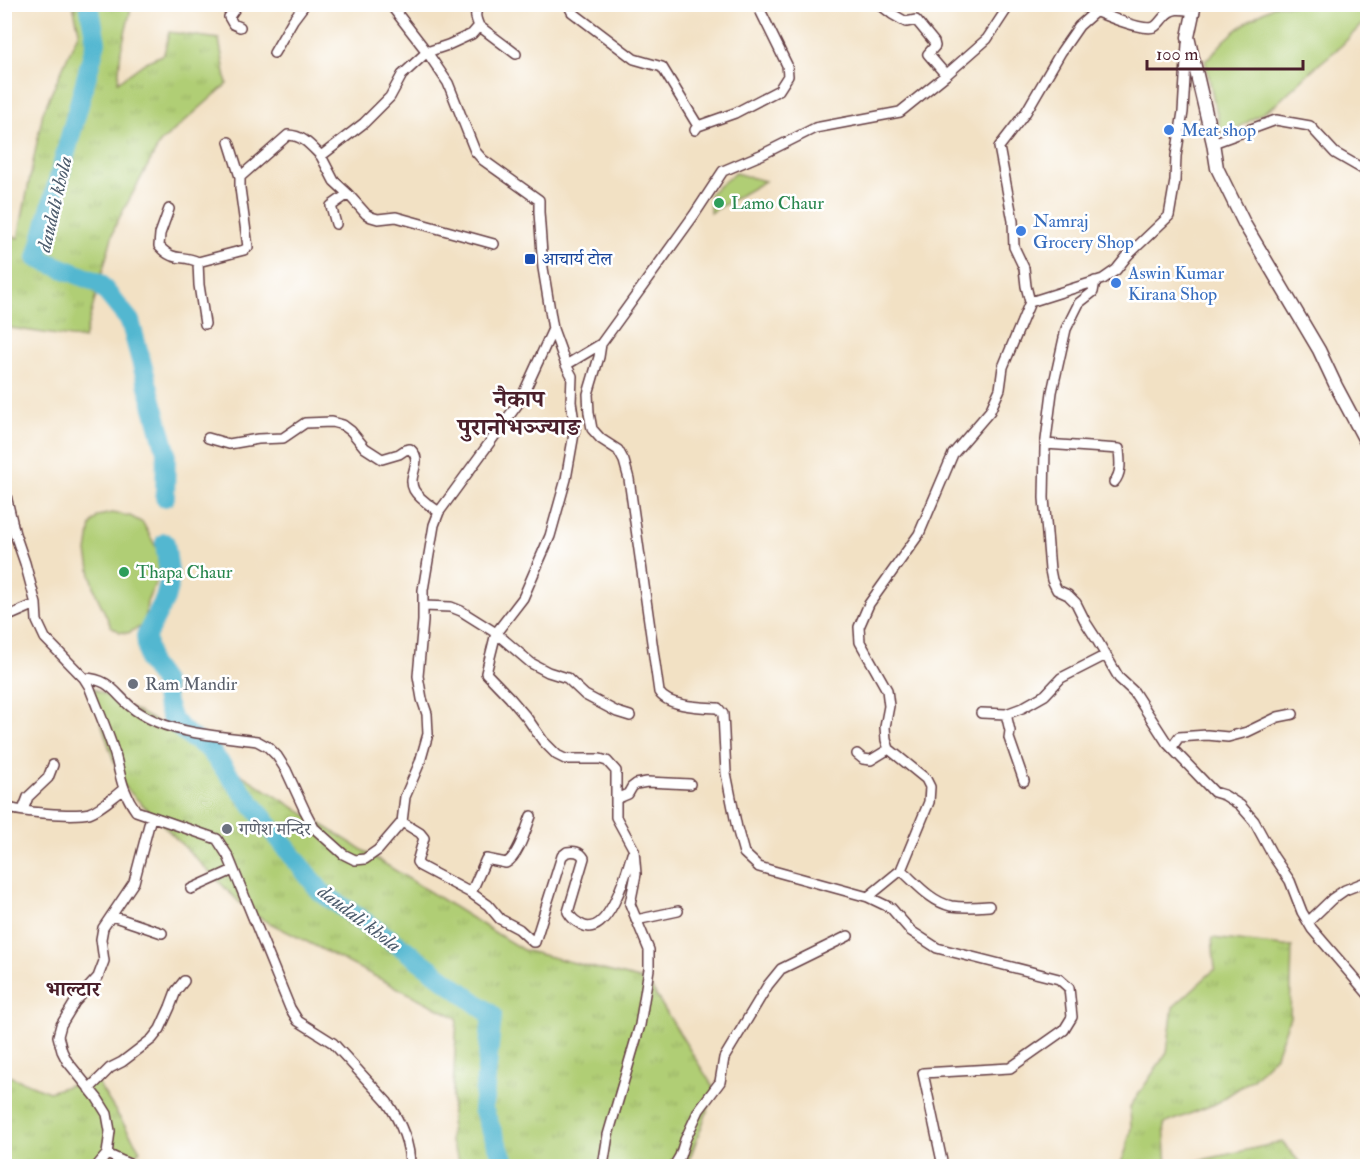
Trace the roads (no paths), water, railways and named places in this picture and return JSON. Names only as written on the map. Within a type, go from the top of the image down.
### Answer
[{"type":"street","points":[[238,4],[229,17],[233,24],[240,27]]},
{"type":"street","points":[[274,53],[305,4]]},
{"type":"street","points":[[390,4],[448,83],[475,151],[483,160],[539,200],[543,268],[553,329],[572,376],[571,402],[574,428],[566,479],[550,536],[523,598],[496,633],[486,672],[556,755],[565,759],[600,759],[612,765],[615,771],[616,817],[634,850],[636,874],[630,904],[649,950],[649,969],[640,1025],[608,1135],[603,1167]]},
{"type":"street","points":[[480,4],[475,16],[479,26],[516,54]]},
{"type":"street","points":[[568,4],[572,12],[634,59],[662,67],[697,128],[735,113],[779,90],[788,75],[787,65],[757,4]]},
{"type":"street","points":[[879,4],[906,22],[916,20],[934,42],[935,46],[928,54],[946,75]]},
{"type":"street","points":[[566,365],[601,344],[723,171],[815,128],[900,112],[987,39],[1010,4]]},
{"type":"street","points":[[1030,302],[1103,279],[1116,270],[1168,216],[1175,181],[1188,37],[1194,8],[1176,8],[1167,12],[1154,27],[1146,28],[1110,18],[1078,4]]},
{"type":"street","points":[[868,897],[901,870],[929,802],[930,787],[926,779],[889,749],[885,727],[889,706],[887,690],[860,642],[860,627],[869,604],[919,534],[953,454],[990,411],[1000,389],[1003,367],[1030,302],[1024,268],[1014,247],[1012,221],[999,147],[1026,112],[1079,26],[1096,11]]},
{"type":"street","points":[[321,156],[364,123],[390,97],[402,75],[427,52],[472,34],[479,26]]},
{"type":"street","points":[[1188,37],[1217,168],[1245,225],[1319,350],[1367,445]]},
{"type":"street","points":[[1213,143],[1276,120],[1310,126],[1335,153],[1368,172]]},
{"type":"street","points":[[240,177],[288,135],[297,136],[305,140],[321,156],[334,181],[371,217],[378,219],[396,217],[494,244]]},
{"type":"street","points":[[169,209],[160,234],[159,246],[173,257],[198,262],[244,250],[248,246],[240,177],[229,142]]},
{"type":"street","points":[[336,224],[331,206],[348,194]]},
{"type":"street","points":[[198,262],[205,324]]},
{"type":"street","points":[[1095,281],[1093,292],[1079,303],[1066,329],[1052,392],[1045,444],[1044,507],[1052,580],[1058,590],[1076,603],[1119,678],[1134,692],[1172,747],[1214,792],[1240,805],[1254,821],[1290,881],[1312,929],[1368,994]]},
{"type":"street","points":[[84,678],[99,680],[116,691],[139,713],[157,722],[181,729],[257,741],[268,747],[286,770],[314,828],[343,854],[355,860],[365,858],[378,850],[402,822],[405,797],[420,762],[428,734],[427,714],[418,676],[423,590],[434,525],[439,512],[520,401],[553,329]]},
{"type":"street","points":[[601,344],[588,394],[589,413],[592,429],[601,439],[618,450],[629,479],[659,692],[661,696],[672,702],[718,708],[723,714],[726,773],[744,853],[759,867],[868,897],[891,908],[911,931],[937,948],[1059,980],[1069,988],[1072,1017],[1064,1030],[1010,1068],[922,1073],[943,1167]]},
{"type":"street","points":[[208,438],[229,444],[283,438],[305,423],[333,422],[343,425],[365,448],[382,459],[410,449],[415,453],[417,463],[411,484],[428,504],[439,512]]},
{"type":"street","points":[[1045,444],[1119,449],[1121,463],[1119,476],[1114,482]]},
{"type":"street","points":[[4,487],[36,604],[37,621],[45,638],[89,686],[116,758],[121,783],[128,800],[136,811],[217,839],[228,856],[290,1008],[298,1021],[333,1043],[387,1102],[407,1141],[410,1167]]},
{"type":"street","points":[[4,538],[15,534]]},
{"type":"street","points":[[4,618],[36,604]]},
{"type":"street","points":[[423,606],[436,605],[461,611],[496,633],[531,663],[567,678],[585,695],[630,716]]},
{"type":"street","points":[[981,713],[1006,714],[1022,708],[1045,694],[1071,671],[1106,655]]},
{"type":"street","points":[[1006,714],[1010,731],[1009,738],[1024,781]]},
{"type":"street","points":[[1172,747],[1179,737],[1207,735],[1228,738],[1247,732],[1278,717],[1293,714]]},
{"type":"street","points":[[857,754],[863,759],[871,760],[889,749]]},
{"type":"street","points":[[23,810],[28,796],[48,778],[54,765]]},
{"type":"street","points":[[616,799],[628,794],[636,784],[647,782],[690,784]]},
{"type":"street","points":[[4,807],[54,814],[88,813],[124,789]]},
{"type":"street","points":[[97,1167],[107,1154],[110,1131],[107,1114],[67,1061],[58,1036],[61,1025],[75,1002],[98,977],[104,961],[101,939],[103,928],[134,882],[151,816]]},
{"type":"street","points":[[471,893],[486,859],[506,863],[510,861],[531,816]]},
{"type":"street","points":[[402,822],[424,838],[417,858],[420,866],[471,893],[488,905],[500,919],[519,929],[532,942],[535,942],[562,856],[567,852],[576,851],[584,858],[568,912],[573,920],[587,927],[594,926],[608,914],[634,850]]},
{"type":"street","points":[[191,889],[234,870]]},
{"type":"street","points":[[901,870],[928,894],[948,906],[989,906]]},
{"type":"street","points":[[1308,922],[1345,890],[1368,881]]},
{"type":"street","points":[[636,920],[678,911]]},
{"type":"street","points":[[112,916],[162,933]]},
{"type":"street","points":[[674,1167],[699,1110],[720,1082],[724,1058],[768,985],[781,969],[848,936]]},
{"type":"street","points":[[89,1089],[110,1068],[122,1062],[152,1039],[160,1029],[176,991],[184,981]]},
{"type":"street","points":[[107,1154],[133,1167]]},
{"type":"waterway","name":"daudali khola","points":[[89,4],[96,42],[37,258],[99,283],[130,321],[166,451],[165,497]]},
{"type":"waterway","name":"daudali khola","points":[[165,543],[170,579],[165,599],[146,636],[149,662],[162,680],[172,720],[190,737],[208,748],[321,892],[404,949],[492,1015],[483,1109],[506,1166]]},
{"type":"place","name":"Meat shop","points":[[1169,130]]},
{"type":"place","name":"Lamo Chaur","points":[[719,203]]},
{"type":"place","name":"Namraj Grocery Shop","points":[[1021,231]]},
{"type":"place","name":"आचार्य टोल","points":[[530,259]]},
{"type":"place","name":"Aswin Kumar Kirana Shop","points":[[1116,283]]},
{"type":"place","name":"Thapa Chaur","points":[[124,572]]},
{"type":"place","name":"Ram Mandir","points":[[133,684]]},
{"type":"place","name":"गणेश मन्दिर","points":[[227,829]]},
{"type":"district","name":"नैकाप पुरानोभञ्ज्याङ","points":[[519,413]]},
{"type":"district","name":"भाल्टार","points":[[73,989]]}]
